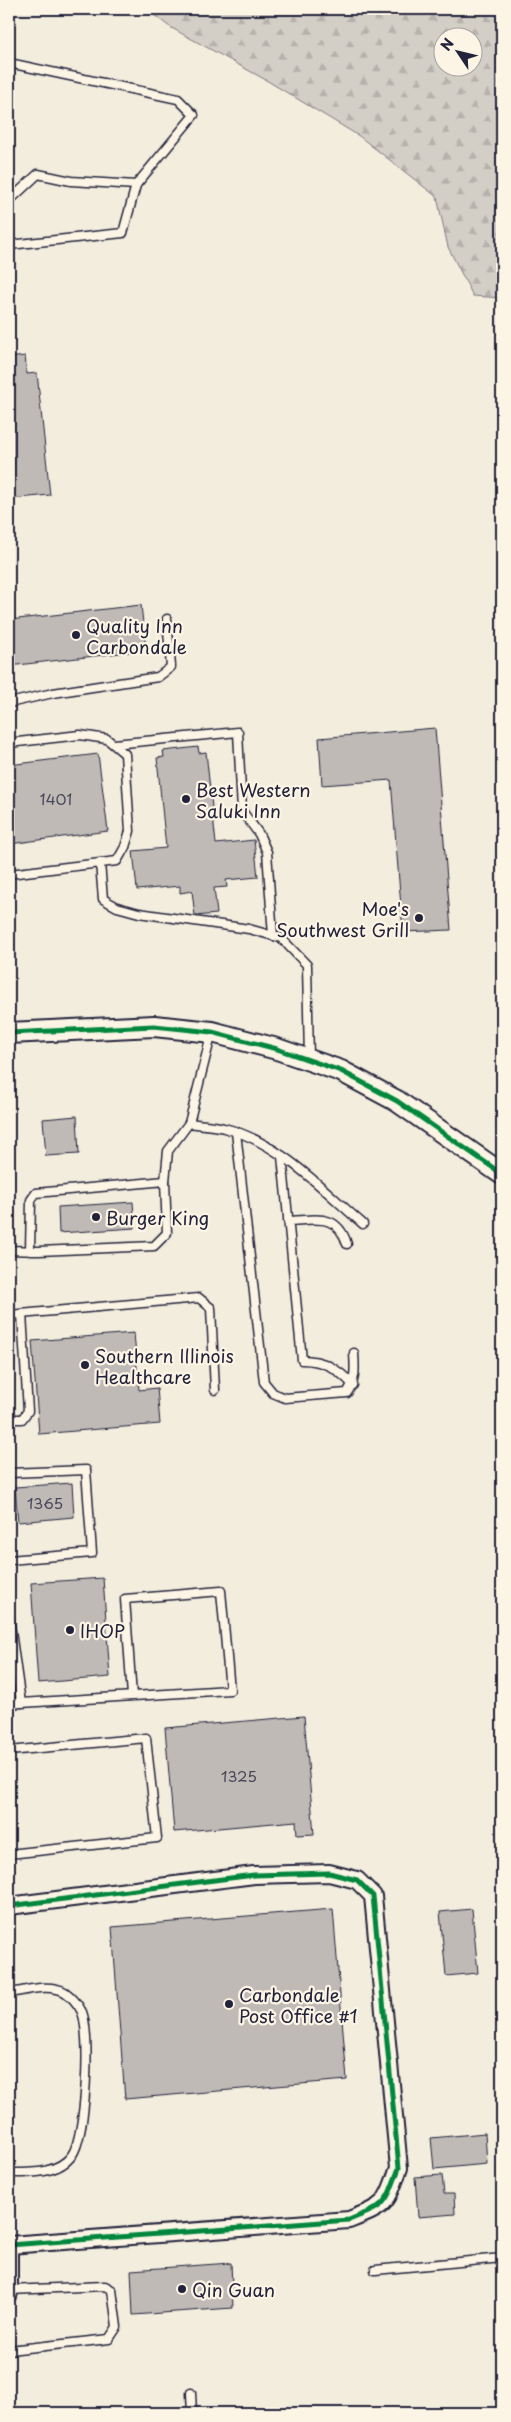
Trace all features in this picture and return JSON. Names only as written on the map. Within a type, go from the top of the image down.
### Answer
[{"type":"street","points":[[9,1034],[154,1026],[212,1032],[341,1071],[397,1101],[502,1174]]},
{"type":"street","points":[[9,1906],[254,1875],[329,1873],[357,1880],[373,1896],[399,2168],[386,2202],[372,2211],[349,2220],[9,2245],[9,2292]]},
{"type":"lane","points":[[9,63],[178,99],[194,115],[136,185],[123,233],[9,245]]},
{"type":"lane","points":[[9,201],[38,174],[71,182],[136,185]]},
{"type":"lane","points":[[9,703],[53,693],[158,677],[170,667],[166,619]]},
{"type":"lane","points":[[114,744],[238,732],[242,811],[258,834],[267,852],[274,936]]},
{"type":"lane","points":[[9,743],[80,735],[107,739],[114,744],[125,754],[130,831],[125,847],[117,861],[9,874]]},
{"type":"lane","points":[[100,863],[103,899],[117,907],[139,913],[250,929],[281,938],[307,965],[309,1060]]},
{"type":"lane","points":[[9,1250],[30,1251],[154,1246],[167,1233],[165,1181],[168,1151],[190,1124],[212,1032]]},
{"type":"lane","points":[[190,1124],[224,1128],[236,1132],[282,1156],[363,1224]]},
{"type":"lane","points":[[236,1132],[264,1382],[272,1393],[285,1398],[347,1393],[353,1384],[356,1372],[354,1353]]},
{"type":"lane","points":[[282,1156],[302,1360],[315,1360],[325,1364],[342,1373],[353,1384]]},
{"type":"lane","points":[[30,1251],[31,1200],[36,1193],[165,1181]]},
{"type":"lane","points":[[288,1222],[323,1219],[342,1230],[347,1244]]},
{"type":"lane","points":[[9,1315],[199,1298],[211,1308],[215,1390]]},
{"type":"lane","points":[[9,1419],[22,1419],[28,1411],[22,1314]]},
{"type":"lane","points":[[9,1473],[86,1470],[92,1553],[9,1560]]},
{"type":"lane","points":[[9,1704],[230,1690],[221,1591],[125,1599],[132,1696]]},
{"type":"lane","points":[[9,1617],[20,1704]]},
{"type":"lane","points":[[9,1751],[146,1738],[157,1838],[9,1854]]},
{"type":"lane","points":[[9,1993],[46,1987],[64,1992],[77,2003],[83,2014],[87,2070],[79,2133],[72,2155],[58,2168],[30,2173],[9,2173]]},
{"type":"lane","points":[[375,2270],[502,2258]]},
{"type":"lane","points":[[9,2292],[104,2286],[112,2290],[117,2327],[109,2339],[9,2350]]},
{"type":"lane","points":[[191,2393],[192,2413]]},
{"type":"green space","points":[[146,9],[502,9],[502,298],[473,296],[448,247],[437,197],[359,136],[266,80],[170,27]]},
{"type":"building","points":[[25,356],[27,374],[37,373],[50,495],[9,499],[9,358]]},
{"type":"building","name":"Quality Inn Carbondale","points":[[141,605],[146,650],[9,666],[9,620]]},
{"type":"building","points":[[435,728],[451,930],[403,932],[391,780],[322,785],[319,738]]},
{"type":"building","name":"Best Western Saluki Inn","points":[[198,747],[199,753],[206,752],[216,844],[254,840],[258,877],[226,880],[227,887],[214,888],[217,914],[195,916],[192,891],[180,893],[180,886],[137,890],[133,851],[166,848],[157,758],[164,757],[163,751]]},
{"type":"building","points":[[98,754],[108,831],[9,844],[9,765]]},
{"type":"building","points":[[77,1116],[79,1154],[46,1156],[43,1119]]},
{"type":"building","name":"Burger King","points":[[133,1202],[135,1228],[59,1233],[58,1207]]},
{"type":"building","name":"Southern Illinois Healthcare","points":[[134,1333],[139,1390],[157,1388],[160,1424],[39,1434],[32,1341]]},
{"type":"building","points":[[72,1483],[74,1517],[18,1522],[15,1487]]},
{"type":"building","name":"IHOP","points":[[103,1578],[110,1677],[38,1683],[31,1583]]},
{"type":"building","points":[[304,1716],[314,1834],[297,1835],[296,1821],[174,1832],[165,1728]]},
{"type":"building","name":"Carbondale Post Office #1","points":[[333,1909],[347,2080],[125,2099],[112,1927]]},
{"type":"building","points":[[472,1909],[478,1973],[446,1976],[440,1912]]},
{"type":"building","points":[[485,2133],[487,2164],[434,2169],[431,2138]]},
{"type":"building","points":[[442,2175],[444,2194],[454,2194],[455,2214],[418,2217],[415,2177]]},
{"type":"building","name":"Qin Guan","points":[[231,2263],[233,2308],[133,2315],[131,2270]]},
{"type":"cycle path","points":[[9,1033],[154,1026],[212,1032],[277,1049],[341,1071],[397,1101],[502,1174]]},
{"type":"cycle path","points":[[9,1906],[254,1875],[329,1873],[357,1880],[373,1896],[399,2168],[391,2190],[383,2203],[371,2211],[349,2220],[9,2245]]},
{"type":"place","name":"Quality Inn Carbondale","points":[[76,635]]},
{"type":"place","name":"Best Western Saluki Inn","points":[[186,799]]},
{"type":"place","name":"Moe's Southwest Grill","points":[[419,918]]},
{"type":"place","name":"Burger King","points":[[96,1217]]},
{"type":"place","name":"Southern Illinois Healthcare","points":[[85,1365]]},
{"type":"place","name":"IHOP","points":[[70,1630]]},
{"type":"place","name":"Carbondale Post Office #1","points":[[229,2004]]},
{"type":"place","name":"Qin Guan","points":[[182,2289]]}]
